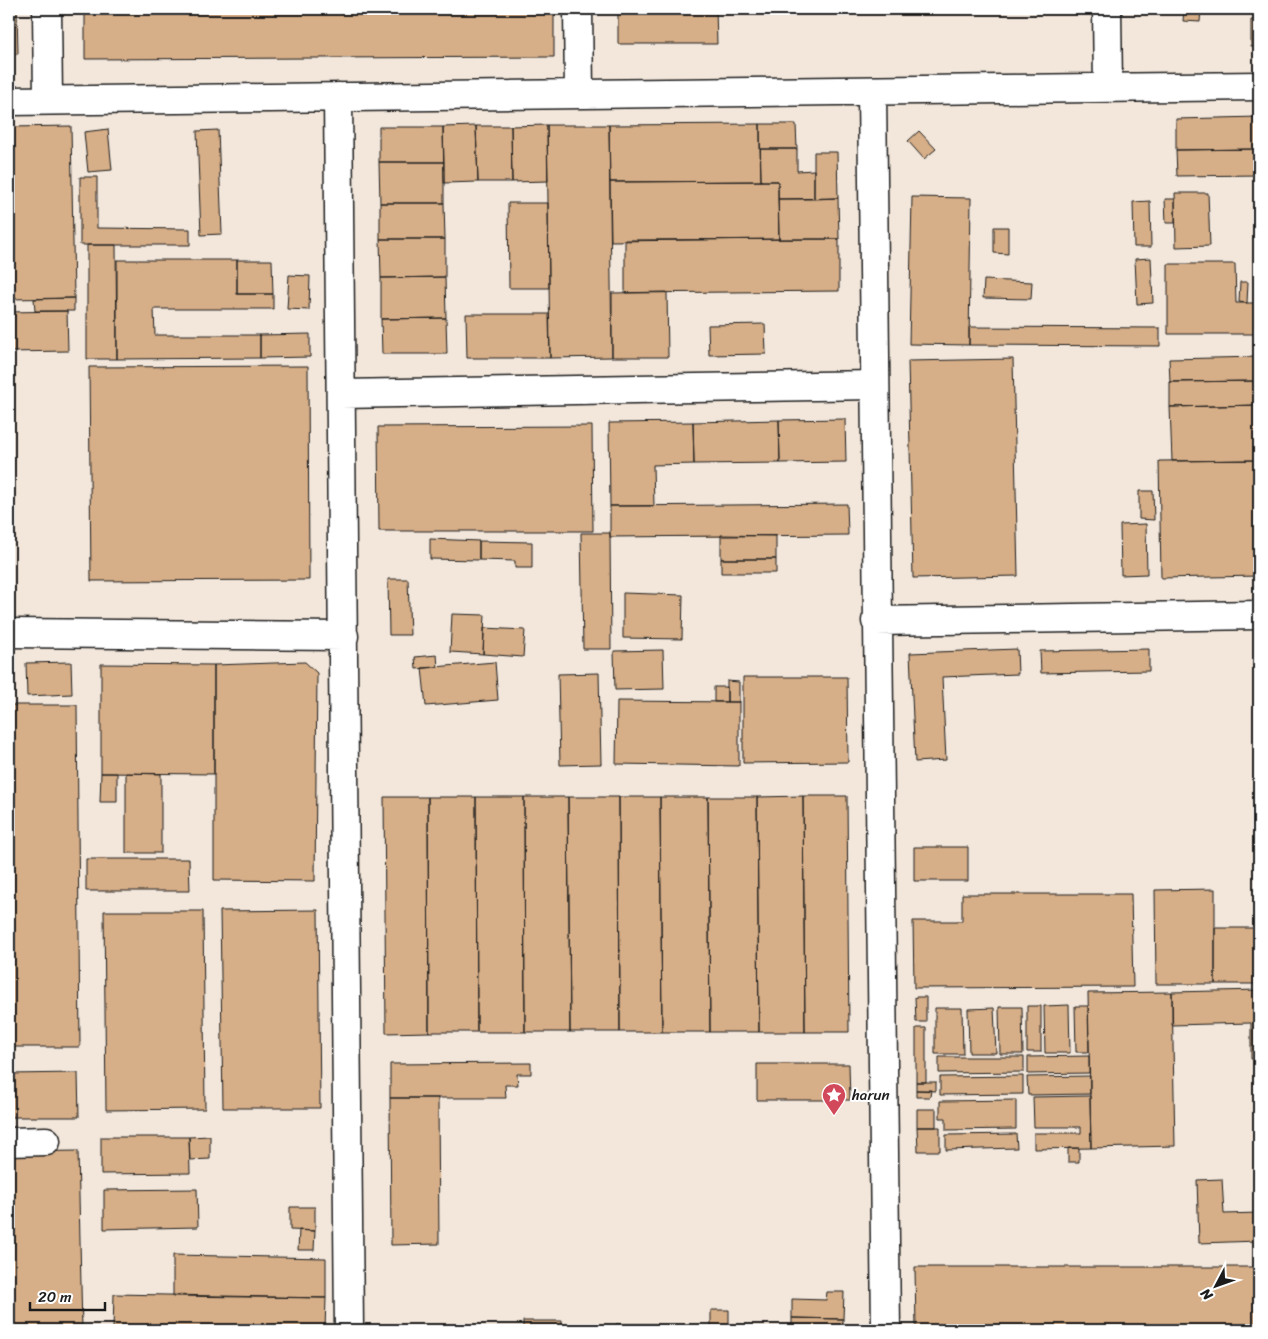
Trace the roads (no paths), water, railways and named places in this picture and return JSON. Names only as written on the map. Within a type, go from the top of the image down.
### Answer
[{"type":"lane","points":[[47,9],[48,100]]},
{"type":"lane","points":[[578,9],[579,94]]},
{"type":"lane","points":[[1107,9],[1108,88]]},
{"type":"lane","points":[[9,101],[1259,86]]},
{"type":"lane","points":[[872,91],[876,621],[886,1330]]},
{"type":"lane","points":[[338,97],[349,1330]]},
{"type":"lane","points":[[341,394],[874,385]]},
{"type":"lane","points":[[876,621],[1259,615]]},
{"type":"lane","points":[[9,633],[344,636]]},
{"type":"lane","points":[[9,1142],[46,1142]]},
{"type":"place","name":"harun","points":[[834,1116]]}]
